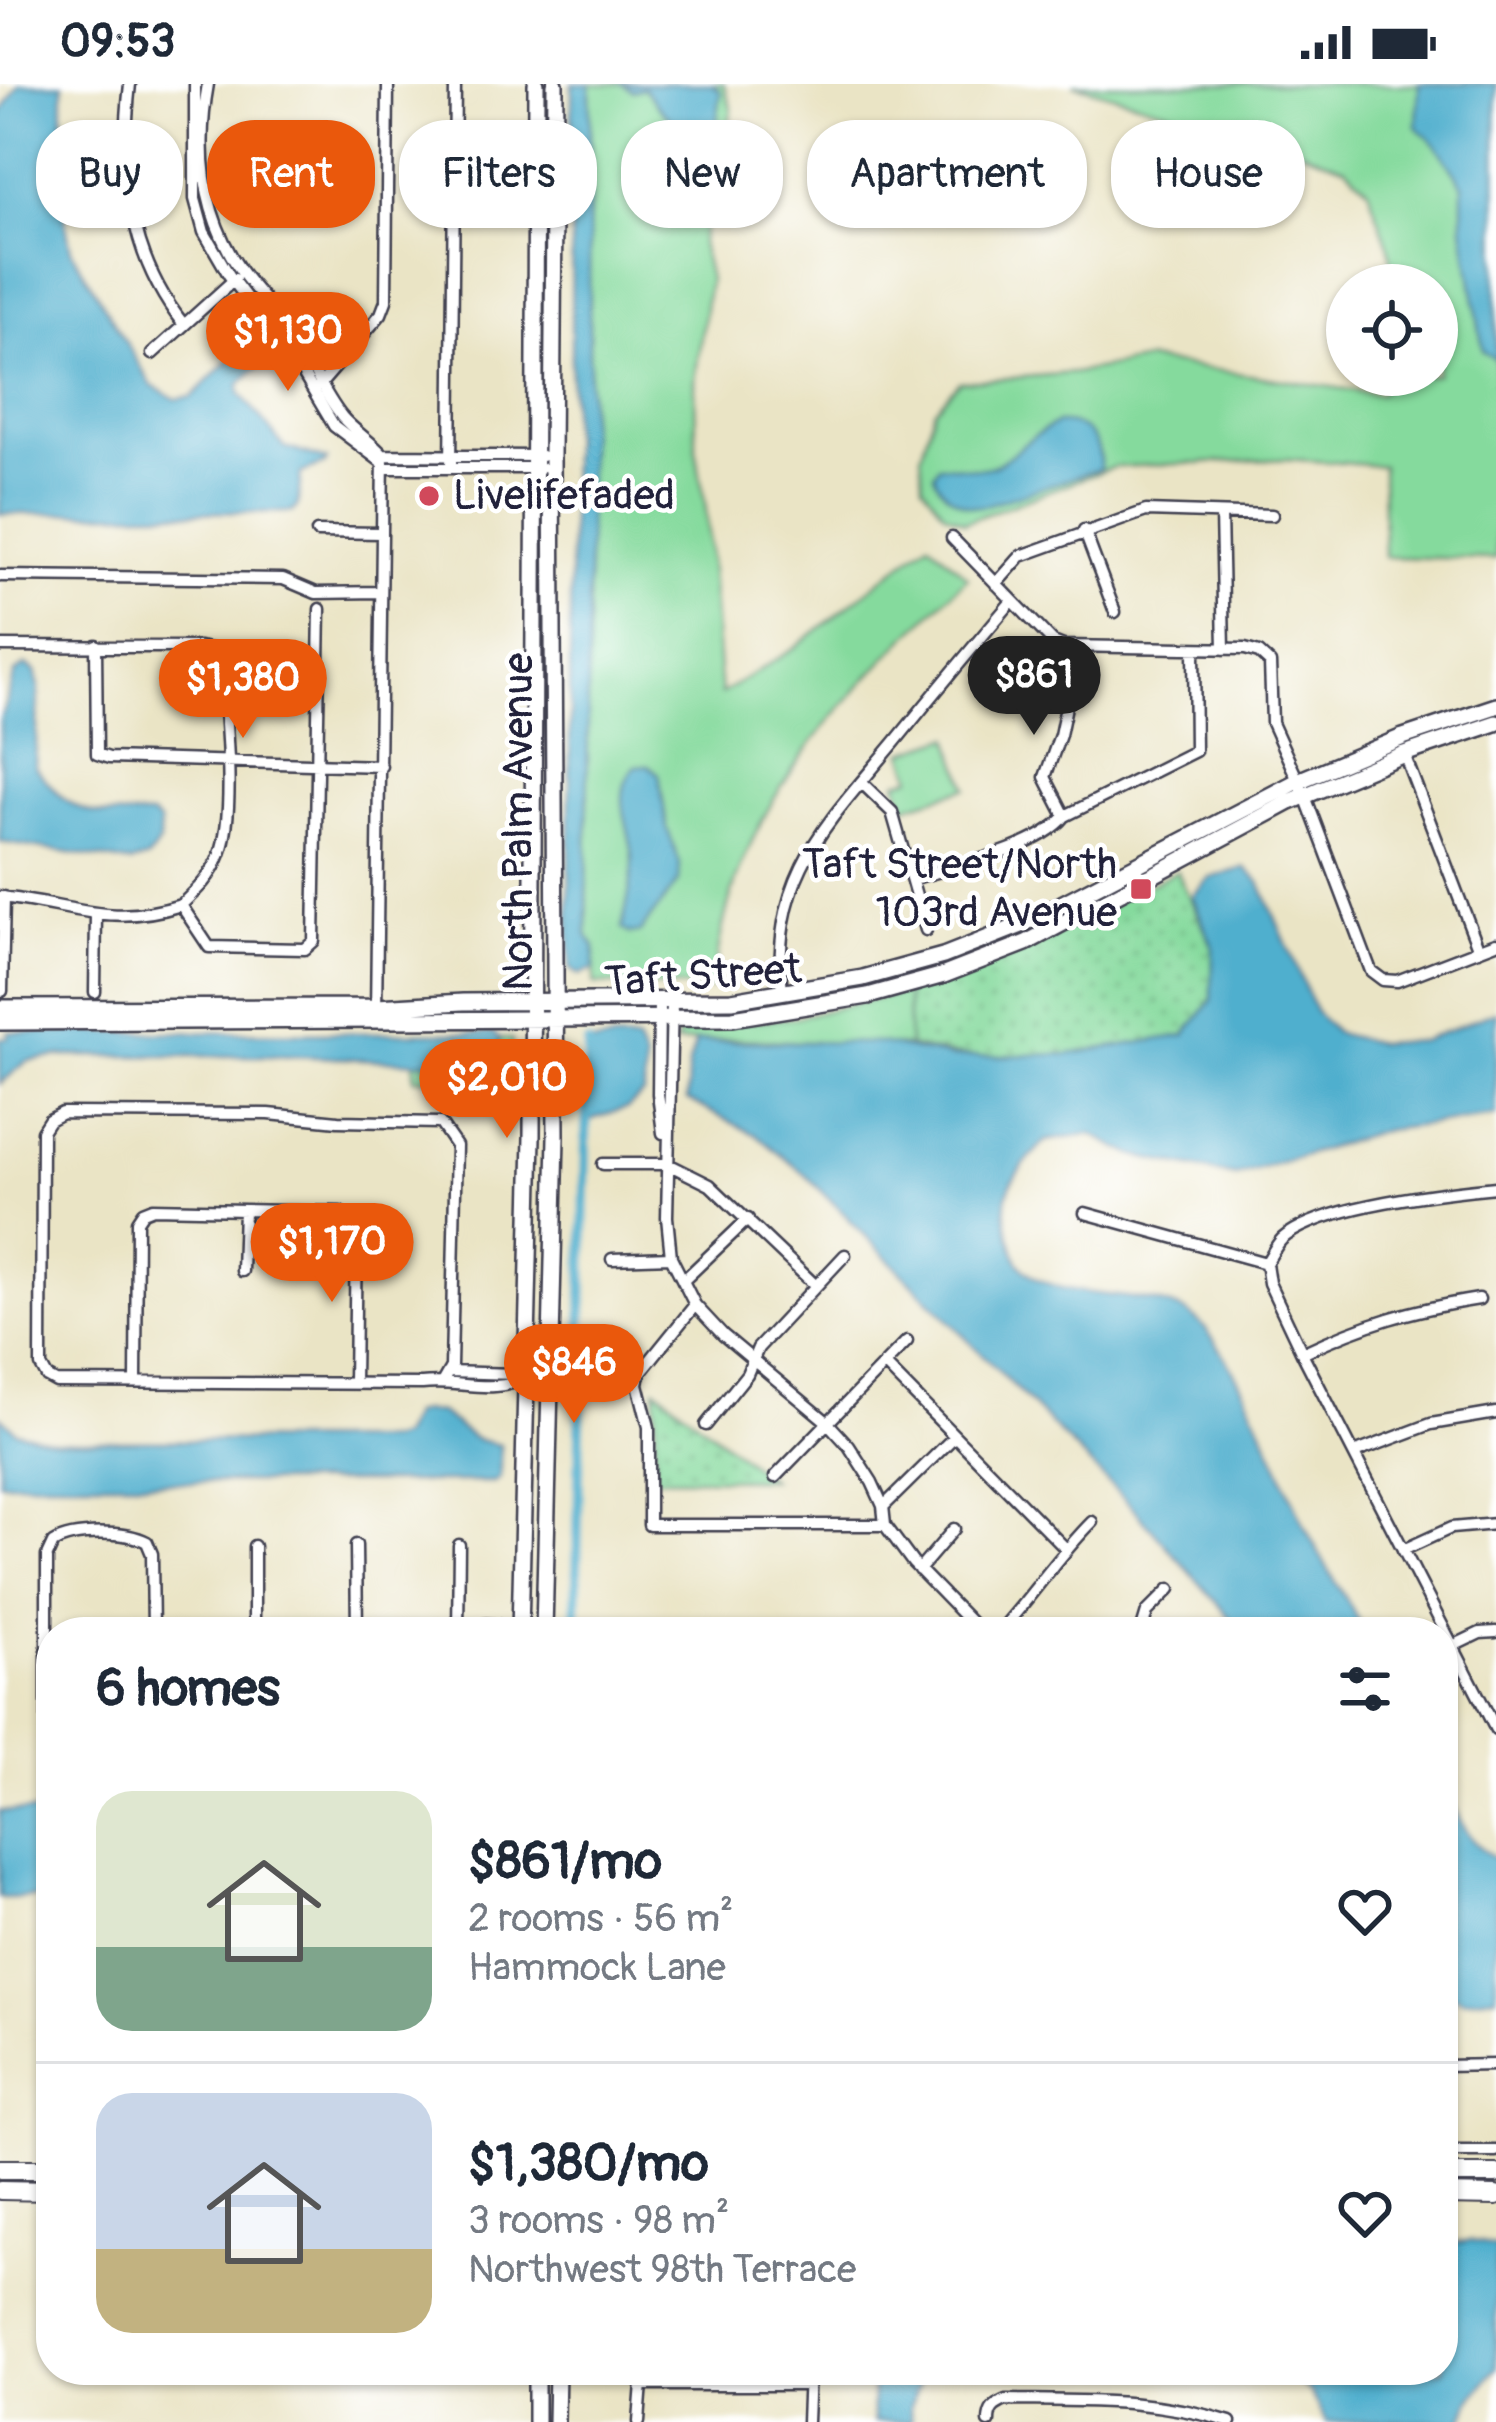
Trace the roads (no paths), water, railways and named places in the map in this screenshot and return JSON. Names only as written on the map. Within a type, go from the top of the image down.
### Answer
[{"type":"main road","name":"North Palm Avenue","points":[[536,84],[536,120]]},
{"type":"main road","name":"North Palm Avenue","points":[[544,1617],[556,1020],[555,84]]},
{"type":"main road","name":"North Palm Avenue","points":[[519,1617],[533,1020],[535,228]]},
{"type":"main road","name":"Taft Street","points":[[0,1022],[376,1015],[533,1001],[665,1001],[782,993],[863,978],[923,962],[1019,926],[1403,737],[1496,706]]},
{"type":"main road","name":"Taft Street","points":[[0,1008],[533,1020],[733,1018],[791,1011],[949,973],[1033,940],[1301,788],[1496,723]]},
{"type":"main road","points":[[0,2169],[36,2169]]},
{"type":"main road","points":[[1458,2174],[1496,2174]]},
{"type":"main road","points":[[0,2190],[36,2191]]},
{"type":"main road","points":[[1458,2195],[1496,2195]]},
{"type":"main road","points":[[536,2385],[536,2422]]},
{"type":"main road","points":[[556,2385],[556,2422]]},
{"type":"street","points":[[130,84],[127,182],[134,227],[150,270],[184,326]]},
{"type":"street","points":[[195,84],[195,200],[204,232],[317,387],[334,426],[383,462],[553,462]]},
{"type":"street","points":[[208,84],[202,112],[202,165],[208,206],[237,277]]},
{"type":"street","points":[[317,387],[381,314],[386,301],[388,84]]},
{"type":"street","points":[[454,120],[455,84]]},
{"type":"street","points":[[451,462],[453,228]]},
{"type":"street","points":[[152,354],[237,277]]},
{"type":"street","points":[[376,1015],[383,462]]},
{"type":"street","points":[[996,584],[1022,556],[1146,511],[1272,515]]},
{"type":"street","points":[[1221,514],[1224,649]]},
{"type":"street","points":[[1084,530],[1115,612]]},
{"type":"street","points":[[317,532],[381,533]]},
{"type":"street","points":[[952,538],[1053,642],[1078,649],[1251,650],[1270,663],[1272,723],[1371,971],[1383,980],[1397,981],[1496,943]]},
{"type":"street","points":[[0,576],[283,579],[316,593],[380,592]]},
{"type":"street","points":[[782,993],[779,960],[784,912],[811,844],[1012,601]]},
{"type":"street","points":[[181,905],[209,947],[305,949],[314,941],[320,609]]},
{"type":"street","points":[[534,639],[553,640]]},
{"type":"street","points":[[96,645],[97,754],[226,764],[381,766]]},
{"type":"street","points":[[0,646],[215,650],[221,658],[226,764],[223,850],[202,885],[181,905],[146,916],[115,917],[2,897],[2,991]]},
{"type":"street","points":[[1065,816],[1045,777],[1060,735],[1078,649]]},
{"type":"street","points":[[912,879],[1032,839],[1065,816],[1195,751],[1194,649]]},
{"type":"street","points":[[1404,754],[1479,950]]},
{"type":"street","points":[[861,782],[892,812],[926,930]]},
{"type":"street","points":[[95,992],[96,913]]},
{"type":"street","points":[[665,1001],[658,1094],[669,1140],[671,1257],[695,1305],[723,1335],[826,1421],[856,1456],[883,1507],[885,1525],[965,1617]]},
{"type":"street","points":[[526,1377],[512,1385],[455,1386],[448,1372],[456,1147],[440,1123],[269,1114],[62,1112],[42,1131],[41,1366],[46,1378],[56,1382],[354,1382],[448,1372],[492,1368],[526,1377],[550,1375]]},
{"type":"street","points":[[604,1164],[668,1164],[710,1185],[815,1285]]},
{"type":"street","points":[[1438,1617],[1302,1353],[1269,1283],[1266,1263],[1282,1239],[1309,1225],[1391,1199],[1496,1187]]},
{"type":"street","points":[[136,1382],[137,1221],[153,1208],[340,1212],[351,1220],[356,1232],[354,1382]]},
{"type":"street","points":[[242,1271],[244,1210]]},
{"type":"street","points":[[1085,1213],[1266,1263]]},
{"type":"street","points":[[685,1280],[748,1220]]},
{"type":"street","points":[[706,1425],[758,1348],[845,1255]]},
{"type":"street","points":[[612,1259],[671,1257]]},
{"type":"street","points":[[1302,1353],[1369,1322],[1479,1300]]},
{"type":"street","points":[[695,1305],[640,1372],[638,1384],[650,1427],[649,1525],[885,1525]]},
{"type":"street","points":[[775,1477],[908,1341]]},
{"type":"street","points":[[884,1364],[1065,1548]]},
{"type":"street","points":[[1354,1453],[1431,1424],[1496,1413]]},
{"type":"street","points":[[883,1507],[954,1437]]},
{"type":"street","points":[[1013,1617],[1065,1548],[1092,1522]]},
{"type":"street","points":[[1403,1550],[1451,1528],[1496,1524]]},
{"type":"street","points":[[920,1570],[954,1529]]},
{"type":"street","points":[[47,1617],[47,1556],[56,1540],[130,1536],[147,1542],[152,1554],[153,1617]]},
{"type":"street","points":[[356,1545],[357,1617]]},
{"type":"street","points":[[456,1617],[459,1545]]},
{"type":"street","points":[[254,1546],[254,1617]]},
{"type":"street","points":[[1146,1617],[1170,1589]]},
{"type":"street","points":[[1458,1644],[1496,1631]]},
{"type":"street","points":[[1458,1656],[1496,1730]]},
{"type":"street","points":[[1458,2066],[1496,2065]]},
{"type":"street","points":[[1458,2151],[1496,2151]]},
{"type":"street","points":[[639,2422],[643,2385],[809,2385],[807,2422]]},
{"type":"street","points":[[989,2422],[995,2405],[1006,2401],[1137,2402],[1190,2409],[1230,2422]]},
{"type":"water","points":[[19,84],[63,84],[63,120],[36,120],[36,228],[67,228],[71,250],[152,386],[176,399],[192,397],[251,338],[259,337],[272,353],[240,384],[240,393],[284,447],[327,460],[301,473],[293,512],[0,514],[0,115]]},
{"type":"water","points":[[572,84],[590,84],[590,120],[572,120]]},
{"type":"water","points":[[622,84],[712,84],[721,92],[717,120],[673,120],[644,88],[633,91]]},
{"type":"water","points":[[1419,84],[1496,84],[1496,360],[1483,351],[1463,228],[1463,185],[1437,146],[1417,127]]},
{"type":"water","points":[[571,228],[589,228],[587,935],[595,947],[594,969],[579,975],[570,969]]},
{"type":"water","points":[[1058,423],[1077,426],[1090,436],[1100,469],[983,506],[953,498],[937,481],[934,474],[939,465],[990,467]]},
{"type":"water","points":[[26,665],[35,671],[39,687],[35,767],[62,796],[85,811],[152,816],[160,823],[159,842],[149,858],[131,863],[0,842],[0,721],[15,673]]},
{"type":"water","points":[[648,765],[659,774],[667,828],[680,864],[679,881],[640,932],[631,934],[622,929],[633,860],[624,788],[636,766]]},
{"type":"water","points":[[1245,868],[1260,882],[1315,1011],[1335,1033],[1377,1043],[1421,1041],[1496,1011],[1496,1116],[1386,1130],[1236,1176],[1135,1156],[1091,1134],[1045,1141],[1011,1184],[1006,1220],[1017,1259],[1033,1276],[1074,1290],[1170,1306],[1206,1329],[1239,1381],[1306,1529],[1356,1617],[1230,1617],[1135,1510],[805,1174],[756,1135],[687,1100],[688,1067],[696,1041],[880,1043],[952,1057],[1068,1054],[1185,1035],[1212,1000],[1213,947],[1192,896],[1209,878]]},
{"type":"water","points":[[8,1032],[494,1033],[500,1038],[496,1058],[478,1063],[293,1056],[61,1056],[27,1061],[0,1084],[0,1038],[8,1038]]},
{"type":"water","points":[[637,1042],[645,1060],[644,1093],[628,1108],[583,1122],[588,1044]]},
{"type":"water","points":[[440,1413],[475,1439],[500,1445],[500,1478],[494,1482],[0,1482],[0,1416],[16,1431],[56,1441],[390,1440],[400,1437],[412,1414]]},
{"type":"water","points":[[0,1811],[36,1812],[36,1897],[0,1898]]},
{"type":"water","points":[[1458,1815],[1470,1836],[1496,1858],[1496,1996],[1458,1997]]},
{"type":"water","points":[[1458,2243],[1496,2246],[1496,2368],[1471,2400],[1463,2422],[1326,2422],[1302,2385],[1458,2385]]},
{"type":"water","points":[[872,2385],[918,2385],[910,2407],[911,2422],[873,2422]]},
{"type":"waterway","points":[[576,1617],[588,1044]]},
{"type":"place","name":"Livelifefaded","points":[[429,496]]},
{"type":"place","name":"Taft Street/North 103rd Avenue","points":[[1141,889]]}]
